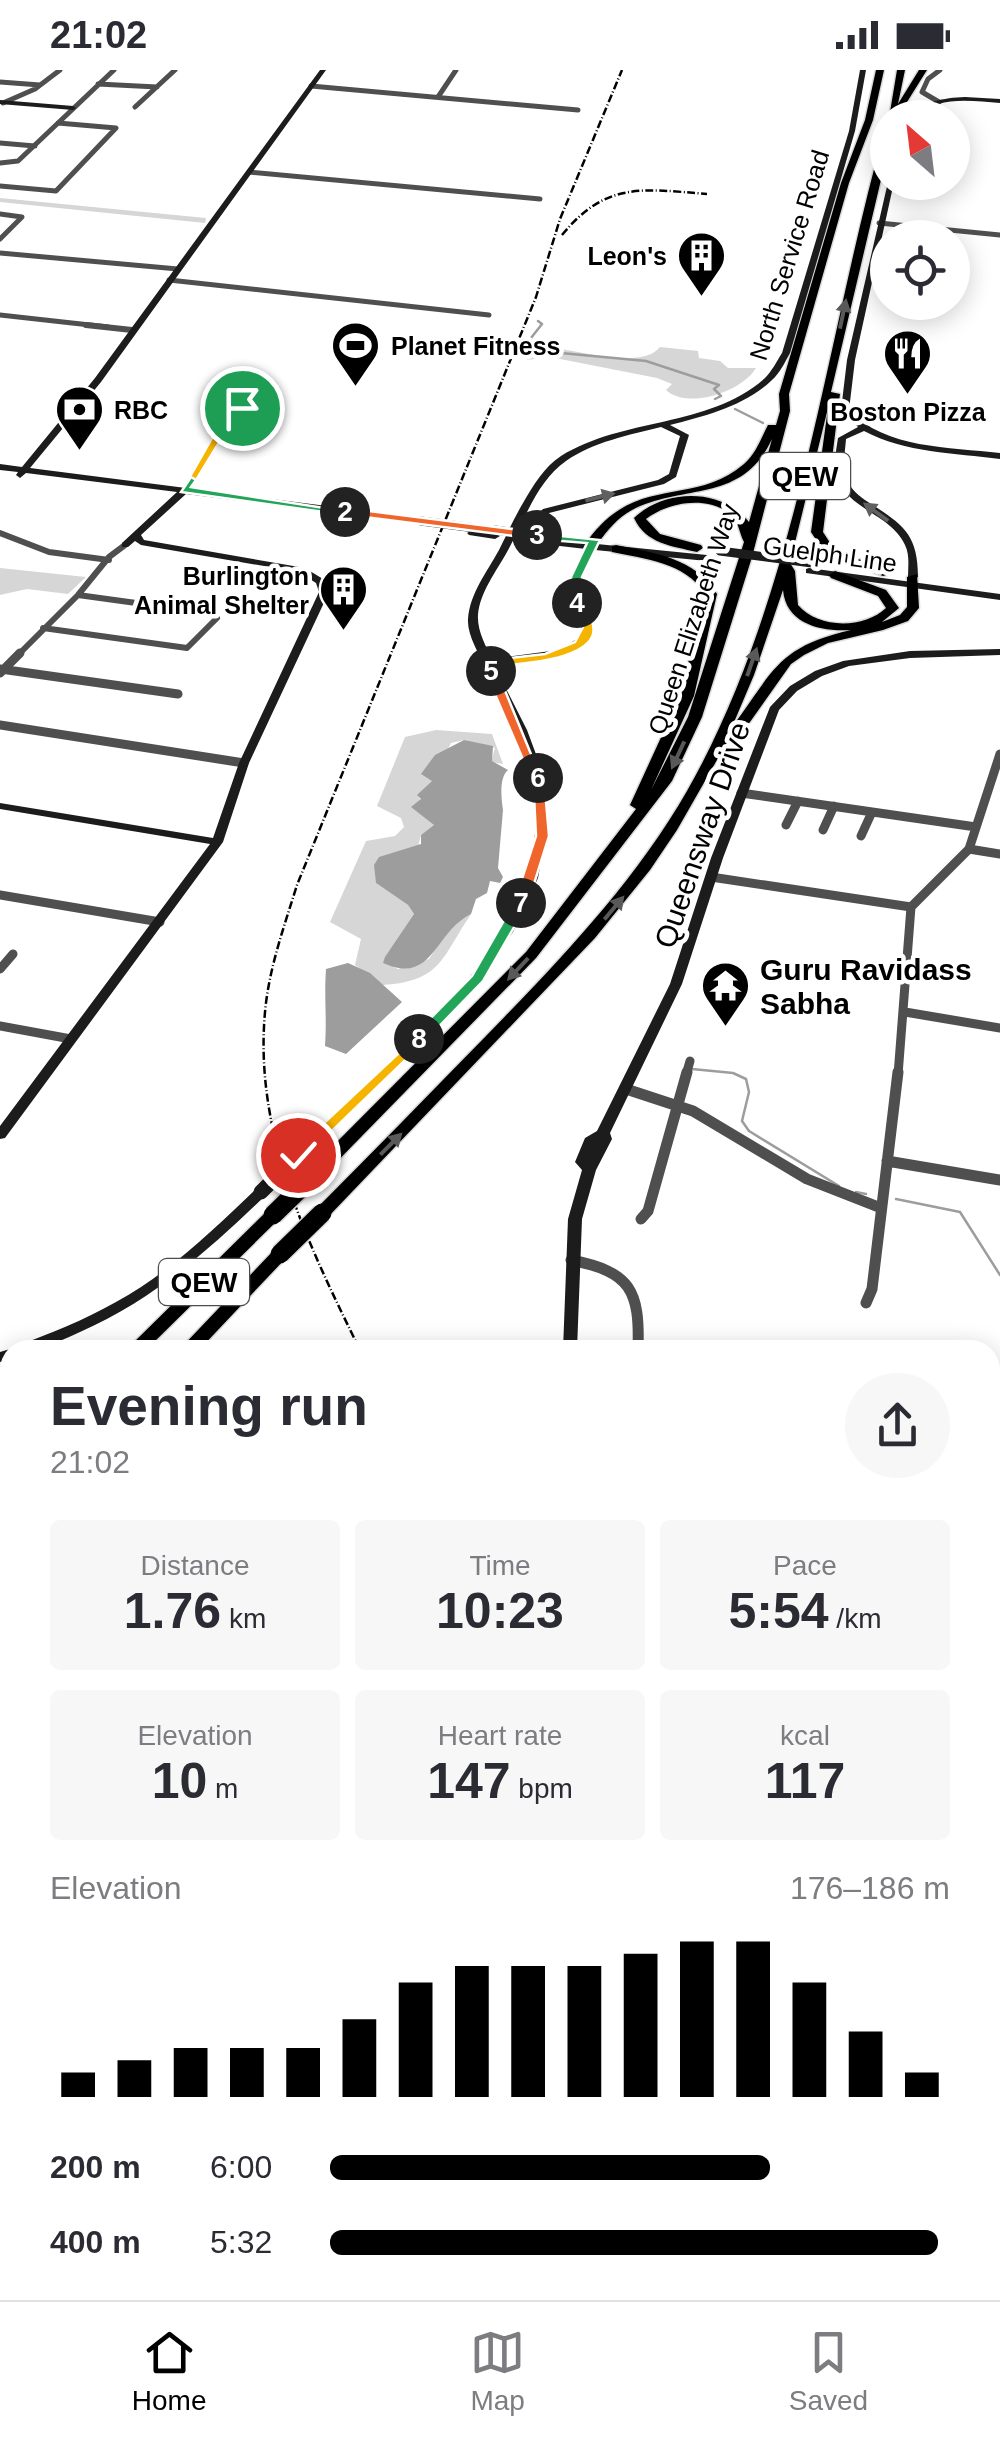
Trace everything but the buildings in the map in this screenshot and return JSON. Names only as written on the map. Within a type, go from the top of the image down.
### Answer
[{"type":"highway","points":[[869,120],[865,116],[870,70]]},
{"type":"highway","name":"Queen Elizabeth Way","points":[[145,1340],[531,955],[665,782],[695,717],[746,558],[785,411],[784,394],[845,183],[869,120],[880,70]]},
{"type":"highway","points":[[895,100],[901,70]]},
{"type":"highway","points":[[904,100],[923,70]]},
{"type":"highway","name":"QEW","points":[[198,1340],[574,956],[641,877],[714,752],[746,680],[785,562],[871,200]]},
{"type":"highway","points":[[834,354],[838,362],[817,532],[830,552],[887,573]]},
{"type":"highway","points":[[593,544],[606,520],[622,508],[717,483],[748,468],[766,440],[784,394]]},
{"type":"highway","points":[[697,548],[651,535],[644,530],[640,518],[653,507],[670,502],[729,507],[746,521],[746,558]]},
{"type":"highway","points":[[600,865],[630,820],[687,696],[710,606],[708,587],[687,569],[616,549]]},
{"type":"highway","points":[[785,562],[790,573],[791,604],[801,616],[841,627],[867,625],[888,616],[893,608],[882,593],[835,575]]},
{"type":"highway","points":[[714,752],[739,732],[779,669],[796,654],[817,643],[904,618],[912,608],[914,581]]},
{"type":"street","points":[[1,102],[41,86],[60,70]]},
{"type":"street","points":[[0,163],[18,161],[114,70]]},
{"type":"street","points":[[136,108],[175,70]]},
{"type":"street","points":[[23,473],[98,380],[323,70]]},
{"type":"street","points":[[438,97],[456,70]]},
{"type":"street","name":"North Service Road","points":[[50,1340],[80,1330],[156,1287],[188,1263],[478,978],[517,912],[538,861],[542,836],[536,766],[473,626],[474,610],[489,575],[549,472],[582,449],[748,394],[774,378],[781,367],[852,130],[863,70]]},
{"type":"street","points":[[936,100],[922,92],[928,79],[940,70]]},
{"type":"street","points":[[0,82],[41,86]]},
{"type":"street","points":[[98,84],[157,86]]},
{"type":"street","points":[[311,86],[578,110]]},
{"type":"street","points":[[970,101],[1000,101]]},
{"type":"street","points":[[1,102],[73,108]]},
{"type":"street","points":[[0,186],[56,191],[116,128],[58,123]]},
{"type":"street","points":[[0,142],[35,146]]},
{"type":"street","points":[[249,172],[540,200]]},
{"type":"street","points":[[0,214],[22,217],[0,239]]},
{"type":"street","points":[[970,232],[1000,235]]},
{"type":"street","points":[[0,253],[178,269]]},
{"type":"street","points":[[870,265],[845,410],[865,428],[912,442],[1000,456]]},
{"type":"street","points":[[169,280],[490,315]]},
{"type":"street","points":[[0,315],[132,330]]},
{"type":"street","points":[[1,671],[109,560],[182,493],[228,420],[242,408]]},
{"type":"street","points":[[550,537],[533,524],[546,511],[661,482],[673,475],[685,435],[661,424]]},
{"type":"street","points":[[865,428],[842,438],[838,476],[858,499],[903,534],[912,554],[914,581]]},
{"type":"street","points":[[38,455],[42,466],[67,476]]},
{"type":"street","name":"Guelph Line","points":[[0,470],[182,493]]},
{"type":"street","name":"Guelph Line","points":[[23,473],[530,538],[697,548],[719,555]]},
{"type":"street","points":[[144,491],[156,497],[164,510]]},
{"type":"street","points":[[0,533],[49,552],[109,560]]},
{"type":"street","points":[[136,535],[140,542],[163,548]]},
{"type":"street","name":"Guelph Line","points":[[530,538],[887,573],[914,581]]},
{"type":"street","points":[[488,663],[547,657],[571,650],[587,638],[589,627],[574,591],[576,577],[593,544]]},
{"type":"street","points":[[0,1136],[218,842],[244,764],[298,654],[324,587],[310,573],[287,566],[126,545]]},
{"type":"street","name":"Guelph Line","points":[[810,567],[835,575],[914,581],[1000,594]]},
{"type":"street","points":[[43,628],[187,648],[217,618],[208,613],[78,595]]},
{"type":"street","name":"Queensway Drive","points":[[570,1340],[575,1219],[588,1170],[676,984],[774,709],[786,694],[836,667],[880,658],[1000,652]]},
{"type":"street","points":[[1,671],[178,694]]},
{"type":"street","points":[[0,726],[244,764]]},
{"type":"street","points":[[866,1303],[872,1289],[905,1012],[911,907],[969,849],[996,779],[1000,754]]},
{"type":"street","points":[[741,793],[976,827]]},
{"type":"street","points":[[786,826],[798,801]]},
{"type":"street","points":[[0,806],[218,842]]},
{"type":"street","points":[[823,830],[834,806]]},
{"type":"street","points":[[862,836],[872,812]]},
{"type":"street","points":[[969,849],[1000,854]]},
{"type":"street","points":[[711,877],[911,907]]},
{"type":"street","points":[[0,895],[160,922]]},
{"type":"street","points":[[0,969],[12,954]]},
{"type":"street","points":[[905,1012],[1000,1028]]},
{"type":"street","points":[[0,1026],[72,1039]]},
{"type":"street","points":[[640,1219],[648,1211],[690,1061]]},
{"type":"street","points":[[626,1088],[676,1104],[800,1175],[860,1203],[881,1208]]},
{"type":"street","points":[[887,1161],[1000,1180]]},
{"type":"street","points":[[571,1260],[603,1265],[630,1283],[636,1293],[639,1340]]},
{"type":"shaded area","points":[[0,198],[206,218],[205,223],[0,202]]},
{"type":"shaded area","points":[[539,337],[547,347],[606,357],[638,357],[660,347],[698,351],[699,358],[720,361],[728,368],[756,368],[727,391],[687,398],[666,390],[672,384],[657,378],[550,357],[527,360],[527,340]]},
{"type":"shaded area","points":[[0,568],[86,577],[68,594],[27,589],[0,595]]},
{"type":"shaded area","points":[[436,730],[492,734],[503,764],[491,762],[495,748],[464,740],[451,743],[432,781],[418,795],[434,826],[421,835],[418,847],[378,871],[376,883],[408,905],[414,914],[384,963],[398,969],[429,959],[453,922],[471,914],[438,965],[417,979],[383,985],[355,965],[361,939],[330,922],[366,841],[395,836],[404,827],[401,818],[377,806],[405,737]]},
{"type":"shaded area","points":[[464,740],[493,746],[492,761],[508,770],[501,790],[498,868],[503,877],[500,883],[490,881],[487,893],[476,899],[471,914],[423,962],[413,968],[383,963],[414,914],[408,905],[376,883],[374,865],[379,857],[421,844],[421,835],[434,825],[411,807],[432,781],[421,774],[435,755]]},
{"type":"shaded area","points":[[348,963],[370,973],[402,1002],[346,1054],[325,1046],[325,980],[326,969]]},
{"type":"waterway","points":[[538,321],[542,324],[531,338],[533,343],[561,353],[646,361],[719,385],[714,389],[721,396],[715,399]]},
{"type":"waterway","points":[[735,409],[763,423]]},
{"type":"waterway","points":[[692,1069],[733,1073],[746,1079],[749,1092],[742,1121],[749,1131],[839,1186]]},
{"type":"waterway","points":[[856,1192],[866,1194]]},
{"type":"waterway","points":[[896,1199],[960,1212],[1000,1275]]},
{"type":"railway","points":[[355,1340],[304,1229],[277,1145],[264,1057],[270,980],[297,885],[536,297],[560,219],[622,70]]},
{"type":"railway","points":[[562,235],[594,205],[627,192],[707,194]]},
{"type":"place","name":"Leon's","points":[[702,298]]},
{"type":"place","name":"Planet Fitness","points":[[356,388]]},
{"type":"place","name":"Boston Pizza","points":[[908,396]]},
{"type":"place","name":"RBC","points":[[79,452]]},
{"type":"place","name":"Burlington Animal Shelter","points":[[344,632]]},
{"type":"place","name":"Guru Ravidass Sabha","points":[[725,1028]]},
{"type":"route","points":[[242,408],[228,420],[184,490],[594,540],[576,577],[574,591],[589,627],[587,638],[571,650],[547,657],[488,663],[536,766],[541,798],[538,861],[517,912],[478,978],[298,1155]]}]
